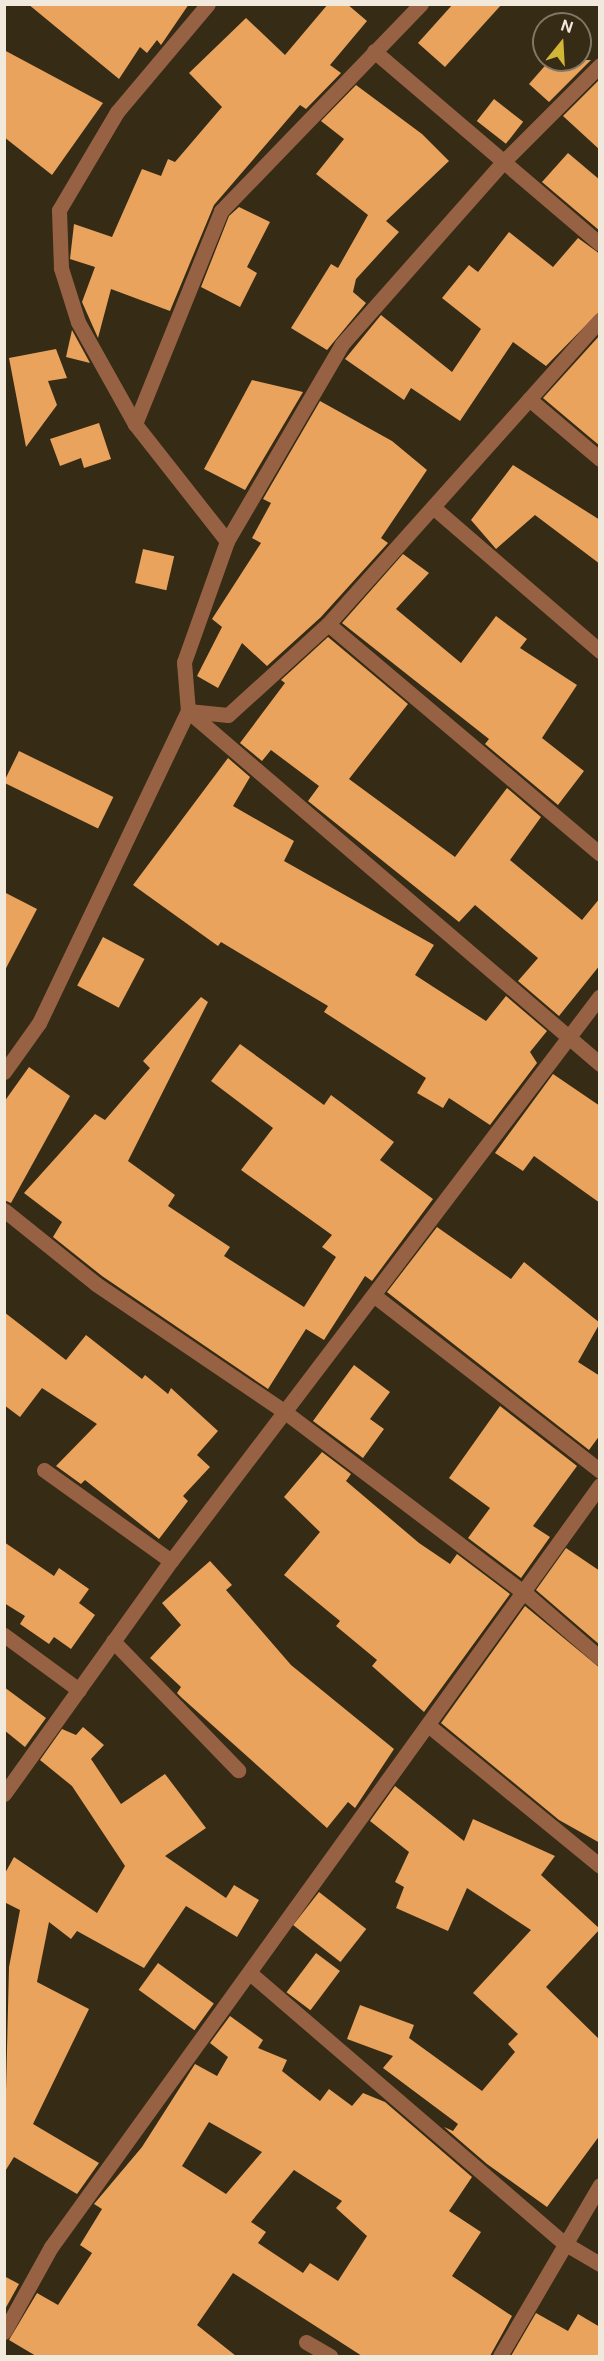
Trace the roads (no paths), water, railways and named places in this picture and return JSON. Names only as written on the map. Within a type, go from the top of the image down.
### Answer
[{"type":"street","points":[[208,4],[117,112],[58,210],[61,268],[78,322],[135,423],[227,541]]},
{"type":"street","points":[[135,423],[221,211],[420,4]]},
{"type":"street","points":[[374,51],[600,244]]},
{"type":"street","points":[[4,1072],[39,1023],[188,711],[184,662],[227,541],[342,344],[504,160],[600,66]]},
{"type":"street","points":[[188,711],[228,715],[328,624],[600,320]]},
{"type":"street","points":[[529,399],[600,459]]},
{"type":"street","points":[[433,507],[600,651]]},
{"type":"street","points":[[328,624],[600,854]]},
{"type":"street","points":[[188,711],[566,1038],[600,1064]]},
{"type":"street","points":[[4,1794],[171,1561],[376,1297],[566,1038],[600,996]]},
{"type":"street","points":[[4,1210],[96,1284],[285,1412],[526,1594],[600,1658]]},
{"type":"street","points":[[376,1297],[600,1471]]},
{"type":"street","points":[[44,1470],[171,1561]]},
{"type":"street","points":[[4,2332],[51,2247],[251,1974],[428,1725],[526,1594],[600,1485]]},
{"type":"street","points":[[4,1635],[79,1690]]},
{"type":"street","points":[[113,1641],[237,1770]]},
{"type":"street","points":[[428,1725],[600,1866]]},
{"type":"street","points":[[251,1974],[564,2243],[600,2265]]},
{"type":"street","points":[[500,2356],[600,2185]]},
{"type":"street","points":[[306,2342],[330,2356]]}]
